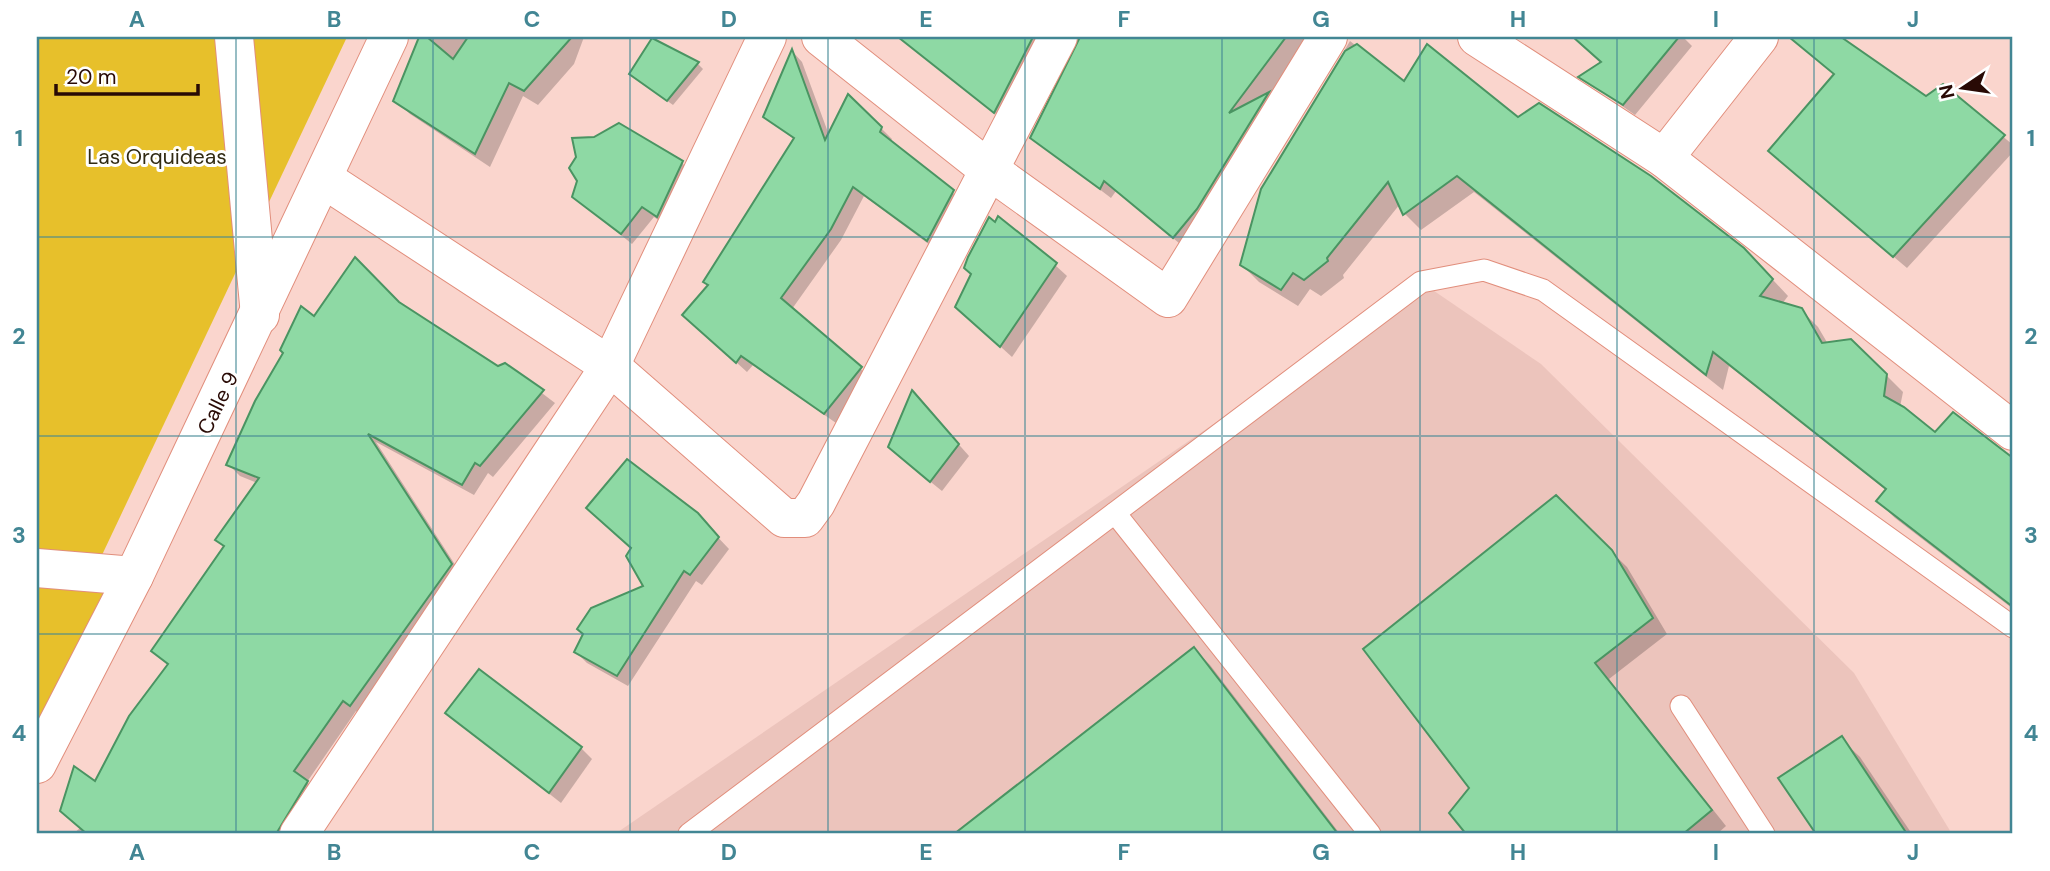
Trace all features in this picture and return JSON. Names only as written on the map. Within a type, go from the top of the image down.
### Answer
[{"type":"street","points":[[234,37],[260,316]]},
{"type":"street","name":"Calle 9","points":[[37,764],[134,576],[260,316],[389,37]]},
{"type":"street","points":[[299,834],[610,366],[768,37]]},
{"type":"street","points":[[821,37],[988,169],[1168,298],[1328,37]]},
{"type":"street","points":[[324,179],[610,366],[784,518],[805,518],[816,503],[1058,37]]},
{"type":"street","points":[[1477,37],[1664,158],[2013,431]]},
{"type":"street","points":[[1664,158],[1759,37]]},
{"type":"street","points":[[37,568],[134,576]]},
{"type":"lane","points":[[689,834],[1421,282],[1483,270],[1543,290],[2013,627]]},
{"type":"lane","points":[[1115,513],[1370,834]]},
{"type":"lane","points":[[1681,706],[1764,834]]},
{"type":"shaded area","points":[[1421,282],[1541,364],[1854,673],[1952,834],[615,834]]},
{"type":"green space","name":"Las Orquideas","points":[[37,37],[347,37],[102,555],[37,553]]},
{"type":"green space","points":[[37,574],[112,579],[37,743]]},
{"type":"building","points":[[419,37],[427,37],[453,59],[468,37],[572,37],[524,91],[509,83],[475,154],[393,101]]},
{"type":"building","points":[[898,37],[1033,37],[994,113]]},
{"type":"building","points":[[1080,37],[1286,37],[1229,113],[1269,92],[1197,209],[1173,238],[1104,181],[1100,189],[1030,138]]},
{"type":"building","points":[[1573,37],[1679,37],[1623,105],[1578,77],[1601,62]]},
{"type":"building","points":[[1789,37],[1841,37],[1926,96],[1943,84],[2005,135],[1893,257],[1768,151],[1834,74]]},
{"type":"building","points":[[652,38],[699,62],[667,101],[629,74]]},
{"type":"building","points":[[1357,44],[1404,81],[1427,44],[1518,117],[1539,103],[1651,176],[1744,248],[1773,279],[1760,296],[1802,308],[1822,343],[1851,339],[1887,374],[1884,396],[1904,407],[1935,432],[1953,412],[2013,458],[2013,607],[1876,501],[1886,489],[1713,352],[1706,375],[1457,176],[1403,215],[1388,182],[1327,258],[1328,261],[1304,280],[1293,273],[1281,290],[1240,265],[1261,189],[1345,51]]},
{"type":"building","points":[[792,49],[825,140],[848,94],[882,127],[880,132],[954,190],[927,241],[853,187],[831,229],[781,298],[862,367],[824,414],[741,356],[736,363],[682,315],[708,285],[703,282],[794,138],[763,117]]},
{"type":"building","points":[[619,123],[683,161],[657,217],[642,207],[621,234],[572,197],[577,181],[569,168],[576,157],[572,138],[594,137]]},
{"type":"building","points":[[998,216],[1057,263],[1000,347],[955,307],[971,274],[964,268],[968,257],[989,217],[995,222]]},
{"type":"building","points":[[355,257],[399,302],[498,366],[505,363],[544,390],[480,466],[475,463],[462,485],[368,434],[452,564],[350,706],[343,701],[294,771],[308,781],[276,834],[87,834],[60,811],[74,766],[95,781],[129,716],[168,664],[151,651],[224,546],[215,540],[259,478],[226,465],[255,401],[283,353],[280,350],[301,306],[314,316]]},
{"type":"building","points":[[912,390],[959,444],[930,482],[888,447]]},
{"type":"building","points":[[627,459],[698,513],[719,537],[690,575],[684,571],[617,676],[574,652],[583,634],[577,629],[591,608],[643,586],[626,556],[631,548],[586,508]]},
{"type":"building","points":[[1556,495],[1612,550],[1653,618],[1595,663],[1712,810],[1683,834],[1466,834],[1449,813],[1469,788],[1363,649]]},
{"type":"building","points":[[1194,647],[1338,834],[954,834]]},
{"type":"building","points":[[479,669],[582,747],[549,793],[445,713]]},
{"type":"building","points":[[1842,736],[1907,834],[1816,834],[1778,778]]}]
